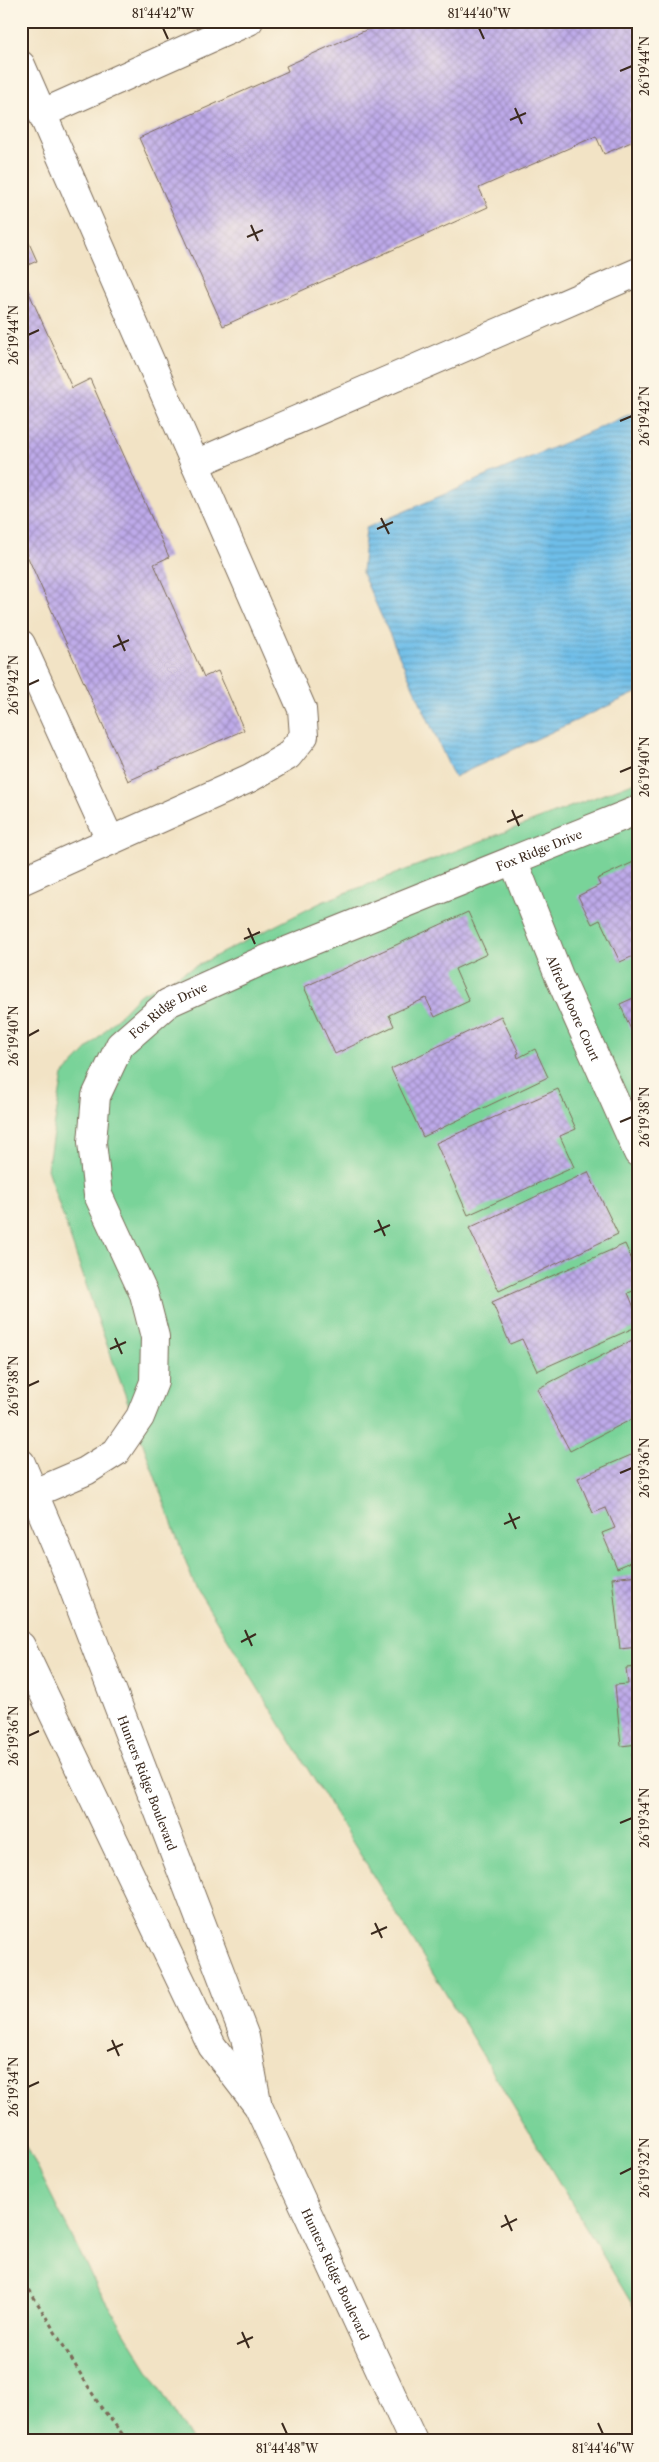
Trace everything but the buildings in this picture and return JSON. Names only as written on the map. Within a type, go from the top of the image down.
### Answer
[{"type":"street","points":[[34,110],[249,21]]},
{"type":"street","points":[[21,65],[34,110],[196,464],[302,710],[304,736],[288,756],[250,778],[21,880]]},
{"type":"street","points":[[196,464],[638,272]]},
{"type":"street","points":[[21,644],[110,840]]},
{"type":"street","name":"Fox Ridge Drive","points":[[28,1496],[86,1471],[116,1452],[140,1417],[154,1382],[155,1337],[144,1294],[98,1195],[92,1142],[96,1096],[120,1045],[168,1003],[257,963],[638,810]]},
{"type":"street","name":"Alfred Moore Court","points":[[513,860],[559,976],[638,1153]]},
{"type":"street","name":"Hunters Ridge Boulevard","points":[[21,1463],[28,1496],[65,1567],[245,2037],[258,2106]]},
{"type":"street","name":"Hunters Ridge Boulevard","points":[[21,1646],[212,2046],[258,2106],[414,2441]]},
{"type":"path","points":[[21,2276],[100,2406],[128,2441]]},
{"type":"green space","points":[[638,781],[638,2314],[449,1999],[194,1584],[98,1320],[47,1169],[63,1075],[139,995],[322,902]]},
{"type":"green space","points":[[21,2135],[98,2289],[192,2441],[21,2441]]},
{"type":"water","points":[[638,411],[638,692],[454,777],[362,573],[366,528]]}]
